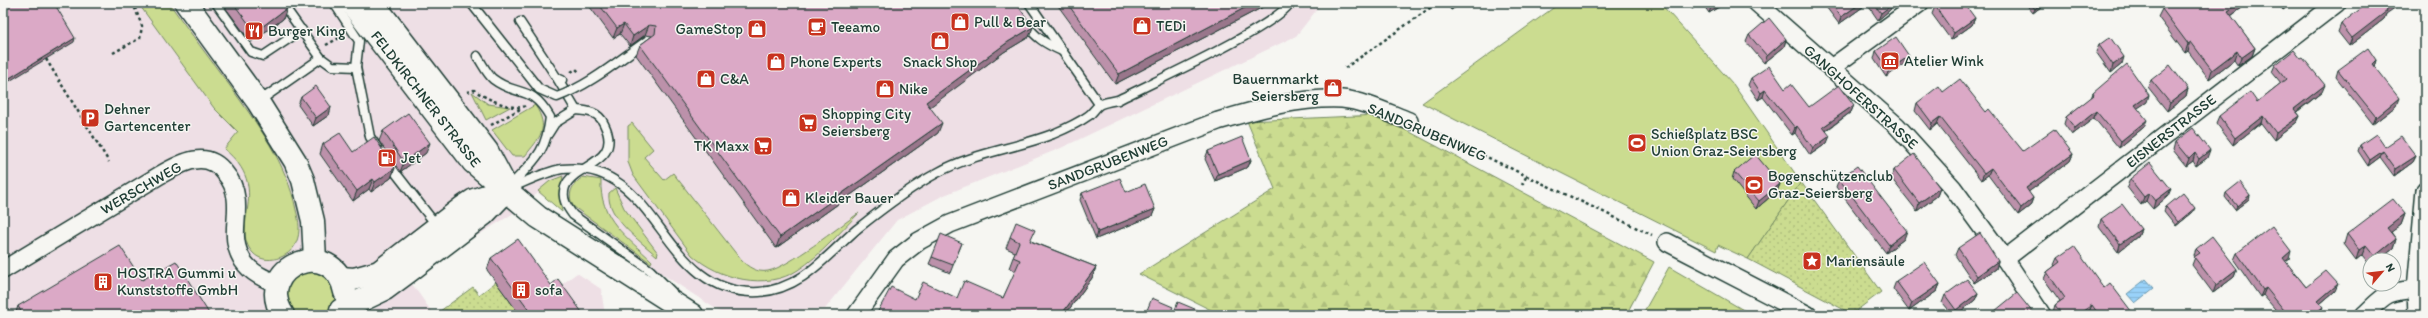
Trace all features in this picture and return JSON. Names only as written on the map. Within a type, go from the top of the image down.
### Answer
[{"type":"main road","points":[[186,3],[258,102],[288,147],[303,180],[313,222],[315,260]]},
{"type":"main road","name":"FELDKIRCHNER STRASSE","points":[[351,3],[473,162],[488,177],[507,190],[538,217],[693,315]]},
{"type":"main road","name":"FELDKIRCHNER STRASSE","points":[[373,3],[487,151],[507,190]]},
{"type":"main road","points":[[341,278],[354,279],[379,272],[474,200],[507,190]]},
{"type":"main road","points":[[340,312],[384,289],[408,272],[484,214],[507,190]]},
{"type":"main road","points":[[283,315],[277,301],[278,284],[284,273],[292,265],[303,261],[315,260],[327,265],[341,278],[345,291],[340,312]]},
{"type":"street","name":"GANGHOFERSTRASSE","points":[[1757,3],[1897,126],[1953,188],[2005,259],[2042,315]]},
{"type":"street","points":[[1831,68],[1920,3]]},
{"type":"street","name":"EISNERSTRASSE","points":[[2005,259],[2338,3]]},
{"type":"street","name":"SANDGRUBENWEG","points":[[856,315],[896,259],[919,241],[950,224],[1218,121],[1251,110],[1310,100],[1342,99],[1409,121]]},
{"type":"street","name":"WERSCHWEG","points":[[3,270],[160,175],[182,163],[199,159],[209,160],[221,167],[234,188],[236,199],[234,235],[243,260],[251,270],[264,279],[278,284]]},
{"type":"street","points":[[2417,315],[2416,289],[2425,190]]},
{"type":"street","points":[[1667,242],[1808,315]]},
{"type":"street","points":[[2364,315],[2382,297],[2394,290],[2416,289]]},
{"type":"lane","points":[[216,3],[251,52],[263,56],[302,30]]},
{"type":"lane","points":[[282,3],[321,58],[332,66],[356,67]]},
{"type":"lane","points":[[334,3],[358,40],[359,56],[356,67],[370,137],[398,179],[427,210],[438,227]]},
{"type":"lane","points":[[471,3],[539,89],[557,97],[570,92],[599,74],[648,40]]},
{"type":"lane","points":[[1029,3],[1099,104]]},
{"type":"lane","points":[[507,190],[561,170],[584,170],[609,177],[626,186],[645,207],[671,244],[695,271],[708,281],[741,291],[770,291],[794,283],[810,273],[860,227],[915,186],[937,173],[971,157],[1034,141],[1054,134],[1090,115],[1099,104],[1118,100],[1257,29],[1286,9],[1290,3]]},
{"type":"lane","points":[[1020,16],[1033,34],[1045,44],[1063,51]]},
{"type":"lane","points":[[520,22],[559,79],[576,110]]},
{"type":"lane","points":[[645,30],[648,40],[656,46]]},
{"type":"lane","points":[[477,56],[492,78],[502,85],[537,98],[550,117],[548,134],[542,152],[507,190]]},
{"type":"lane","points":[[258,102],[321,58]]},
{"type":"lane","points":[[548,134],[555,123],[576,110],[594,113],[602,120],[607,129],[609,140],[606,150],[598,160],[571,178],[565,186],[564,197],[566,206],[573,215],[650,270],[693,315]]},
{"type":"path","points":[[113,53],[140,38],[142,26],[133,3]]},
{"type":"path","points":[[1345,68],[1437,3]]},
{"type":"path","points":[[316,50],[341,36]]},
{"type":"path","points":[[46,60],[109,162]]},
{"type":"path","points":[[487,127],[522,108]]},
{"type":"path","name":"SANDGRUBENWEG","points":[[1409,121],[1527,175],[1667,242]]},
{"type":"path","points":[[1522,184],[1527,175]]},
{"type":"shaded area","name":"Shopping City Seiersberg","points":[[3,3],[1322,3],[1296,36],[1061,148],[942,196],[897,220],[825,309],[722,313],[538,193],[514,213],[441,258],[360,315],[3,315]]},
{"type":"shaded area","points":[[577,273],[601,289],[604,309],[607,313],[621,315],[521,315]]},
{"type":"shaded area","points":[[412,284],[434,315],[367,315],[371,311]]},
{"type":"green space","points":[[138,3],[169,3],[240,100],[270,145],[286,176],[299,222],[299,235],[296,243],[288,253],[283,256],[270,260],[258,257],[253,253],[247,242],[245,231],[249,192],[246,178],[239,164],[224,149],[238,132],[214,108]]},
{"type":"green space","name":"Schießplatz BSC Union Graz-Seiersberg","points":[[1560,3],[1660,3],[1733,84],[1801,182],[1748,259],[1718,245],[1716,251],[1422,103]]},
{"type":"green space","points":[[472,92],[488,104],[510,107],[486,120]]},
{"type":"green space","points":[[535,105],[542,120],[539,138],[525,156],[512,156],[492,130]]},
{"type":"green space","points":[[1378,115],[1654,262],[1626,315],[1221,315],[1139,274],[1275,189],[1247,121]]},
{"type":"green space","points":[[632,123],[653,149],[644,157],[664,180],[673,173],[741,260],[753,269],[768,271],[777,268],[814,246],[859,213],[830,243],[798,270],[772,280],[758,281],[729,276],[715,270],[692,255],[633,175],[628,162],[628,126]]},
{"type":"green space","points":[[563,176],[559,195],[562,212],[538,191],[550,181]]},
{"type":"green space","points":[[583,177],[601,180],[605,206],[616,226],[652,261],[651,263],[574,207],[570,198],[571,190],[573,186]]},
{"type":"green space","points":[[1801,182],[1881,292],[1852,314],[1748,259]]},
{"type":"green space","points":[[615,188],[624,208],[658,253],[657,256],[618,220],[610,202],[609,193]]},
{"type":"green space","points":[[1669,267],[1752,315],[1642,315]]},
{"type":"green space","points":[[300,271],[323,272],[333,288],[336,299],[335,304],[326,315],[295,315],[290,309],[286,287]]},
{"type":"green space","points":[[496,282],[520,315],[436,314],[473,287],[479,295]]},
{"type":"water","points":[[2146,279],[2154,288],[2135,303],[2127,294]]},
{"type":"building","points":[[3,3],[54,3],[75,38],[3,82]]},
{"type":"building","points":[[233,3],[283,3],[287,8],[255,32]]},
{"type":"building","name":"Shopping City Seiersberg","points":[[598,3],[1016,3],[1033,27],[1008,42],[926,102],[942,123],[780,237],[640,45],[655,34],[656,26],[649,25],[633,36],[624,24],[617,28]]},
{"type":"building","points":[[1067,3],[1254,3],[1119,74]]},
{"type":"building","points":[[1709,3],[1717,3],[1711,7]]},
{"type":"building","points":[[1831,3],[1861,3],[1841,17]]},
{"type":"building","points":[[1873,3],[1892,3],[1893,4],[1881,13]]},
{"type":"building","points":[[1939,3],[1964,3],[1975,18],[1954,33],[1935,6]]},
{"type":"building","points":[[2030,3],[2042,3],[2035,9]]},
{"type":"building","points":[[2169,3],[2240,3],[2228,11],[2255,48],[2241,58],[2237,51],[2212,70],[2191,42],[2188,44],[2162,9]]},
{"type":"building","points":[[2368,3],[2394,3],[2386,9],[2387,11],[2352,38],[2341,24]]},
{"type":"building","points":[[1769,18],[1786,39],[1767,56],[1749,35]]},
{"type":"building","points":[[1896,37],[1909,56],[1889,70],[1876,51]]},
{"type":"building","points":[[2110,37],[2124,57],[2113,65],[2099,45]]},
{"type":"building","points":[[2368,48],[2376,60],[2372,64],[2399,98],[2376,117],[2338,70]]},
{"type":"building","points":[[2294,50],[2301,59],[2303,58],[2325,85],[2294,109],[2300,116],[2276,133],[2263,116],[2235,138],[2219,116],[2250,92],[2257,102],[2286,79],[2275,65]]},
{"type":"building","points":[[2127,64],[2149,95],[2135,105],[2147,120],[2121,141],[2096,111],[2075,128],[2066,117],[2094,95],[2093,93]]},
{"type":"building","points":[[2170,65],[2188,89],[2170,103],[2151,80]]},
{"type":"building","points":[[1769,66],[1785,89],[1791,84],[1809,107],[1839,85],[1854,105],[1823,127],[1830,136],[1813,148],[1797,126],[1795,128],[1765,90],[1761,93],[1751,78]]},
{"type":"building","points":[[1960,79],[1986,112],[1989,109],[2023,151],[2054,129],[2073,154],[2026,188],[2033,198],[2021,208],[1991,168],[1984,173],[1940,117],[1932,123],[1917,103],[1939,86],[1943,92]]},
{"type":"building","points":[[316,86],[331,107],[316,118],[301,97]]},
{"type":"building","points":[[408,113],[430,143],[404,162],[383,131]]},
{"type":"building","points":[[2193,128],[2210,150],[2199,159],[2195,153],[2189,159],[2175,142]]},
{"type":"building","points":[[340,133],[353,152],[374,137],[395,168],[375,182],[373,179],[357,191],[323,144]]},
{"type":"building","points":[[2376,134],[2385,147],[2401,136],[2416,156],[2396,169],[2383,151],[2370,160],[2360,145]]},
{"type":"building","points":[[1242,137],[1251,160],[1218,174],[1208,151]]},
{"type":"building","name":"Bogenschützenclub Graz-Seiersberg","points":[[1755,154],[1780,184],[1759,201],[1734,172]]},
{"type":"building","points":[[1914,154],[1940,188],[1919,203],[1894,170]]},
{"type":"building","points":[[2150,163],[2171,189],[2155,201],[2149,193],[2144,197],[2130,179]]},
{"type":"building","points":[[1857,166],[1907,231],[1889,245],[1839,179]]},
{"type":"building","points":[[1120,178],[1126,192],[1145,184],[1155,209],[1098,232],[1082,193]]},
{"type":"building","points":[[2240,182],[2250,195],[2237,206],[2226,193]]},
{"type":"building","points":[[2183,193],[2195,208],[2178,222],[2166,207]]},
{"type":"building","points":[[2393,199],[2405,214],[2387,228],[2396,239],[2380,252],[2372,252],[2366,245],[2359,250],[2347,234]]},
{"type":"building","points":[[2122,204],[2141,229],[2120,244],[2101,219]]},
{"type":"building","points":[[1016,222],[1035,230],[1030,241],[1096,267],[1061,315],[985,315],[977,312],[975,315],[876,315],[891,287],[915,299],[923,282],[957,298],[964,281],[1003,298],[1020,260],[1013,257],[1019,242],[1010,237]]},
{"type":"building","points":[[2272,226],[2291,251],[2283,258],[2306,287],[2326,271],[2338,284],[2318,301],[2323,307],[2313,315],[2288,315],[2266,288],[2263,290],[2237,253]]},
{"type":"building","points":[[1980,233],[1998,261],[1977,276],[1958,248]]},
{"type":"building","points":[[941,234],[962,243],[953,265],[932,257]]},
{"type":"building","points":[[2212,236],[2237,269],[2216,285],[2194,257],[2200,253],[2196,249]]},
{"type":"building","points":[[518,239],[551,285],[558,279],[584,315],[533,315],[491,258]]},
{"type":"building","name":"HOSTRA Gummi u Kunststoffe GmbH","points":[[120,246],[142,280],[176,261],[210,315],[23,315],[18,306]]},
{"type":"building","points":[[2074,246],[2104,288],[2110,283],[2132,312],[2128,315],[2099,315],[2092,305],[2077,315],[2062,315],[2055,305],[2065,298],[2047,272],[2060,262],[2057,258]]},
{"type":"building","points":[[1924,262],[1940,284],[1912,303],[1896,281]]},
{"type":"building","points":[[1967,279],[1978,293],[1956,310],[1945,295]]},
{"type":"building","points":[[2017,293],[2034,314],[2033,315],[1999,315],[1995,311]]},
{"type":"building","points":[[1152,298],[1173,307],[1169,315],[1145,315]]},
{"type":"building","points":[[1178,302],[1209,315],[1173,315]]},
{"type":"building","points":[[651,312],[656,315],[649,315]]},
{"type":"place","name":"Pull & Bear","points":[[960,22]]},
{"type":"place","name":"TEDi","points":[[1142,26]]},
{"type":"place","name":"Teeamo","points":[[817,27]]},
{"type":"place","name":"GameStop","points":[[757,29]]},
{"type":"place","name":"Burger King","points":[[254,31]]},
{"type":"place","name":"Snack Shop","points":[[940,41]]},
{"type":"place","name":"Atelier Wink","points":[[1890,61]]},
{"type":"place","name":"Phone Experts","points":[[776,62]]},
{"type":"place","name":"C&A","points":[[706,79]]},
{"type":"place","name":"Bauernmarkt Seiersberg","points":[[1333,88]]},
{"type":"place","name":"Nike","points":[[885,89]]},
{"type":"place","name":"Dehner Gartencenter","points":[[90,118]]},
{"type":"place","name":"Shopping City Seiersberg","points":[[808,123]]},
{"type":"place","name":"Schießplatz BSC Union Graz-Seiersberg","points":[[1637,143]]},
{"type":"place","name":"TK Maxx","points":[[763,146]]},
{"type":"place","name":"Jet","points":[[387,158]]},
{"type":"place","name":"Bogenschützenclub Graz-Seiersberg","points":[[1754,185]]},
{"type":"place","name":"Kleider Bauer","points":[[791,198]]},
{"type":"place","name":"Mariensäule","points":[[1812,261]]},
{"type":"place","name":"HOSTRA Gummi u Kunststoffe GmbH","points":[[103,282]]},
{"type":"place","name":"sofa","points":[[521,290]]}]
